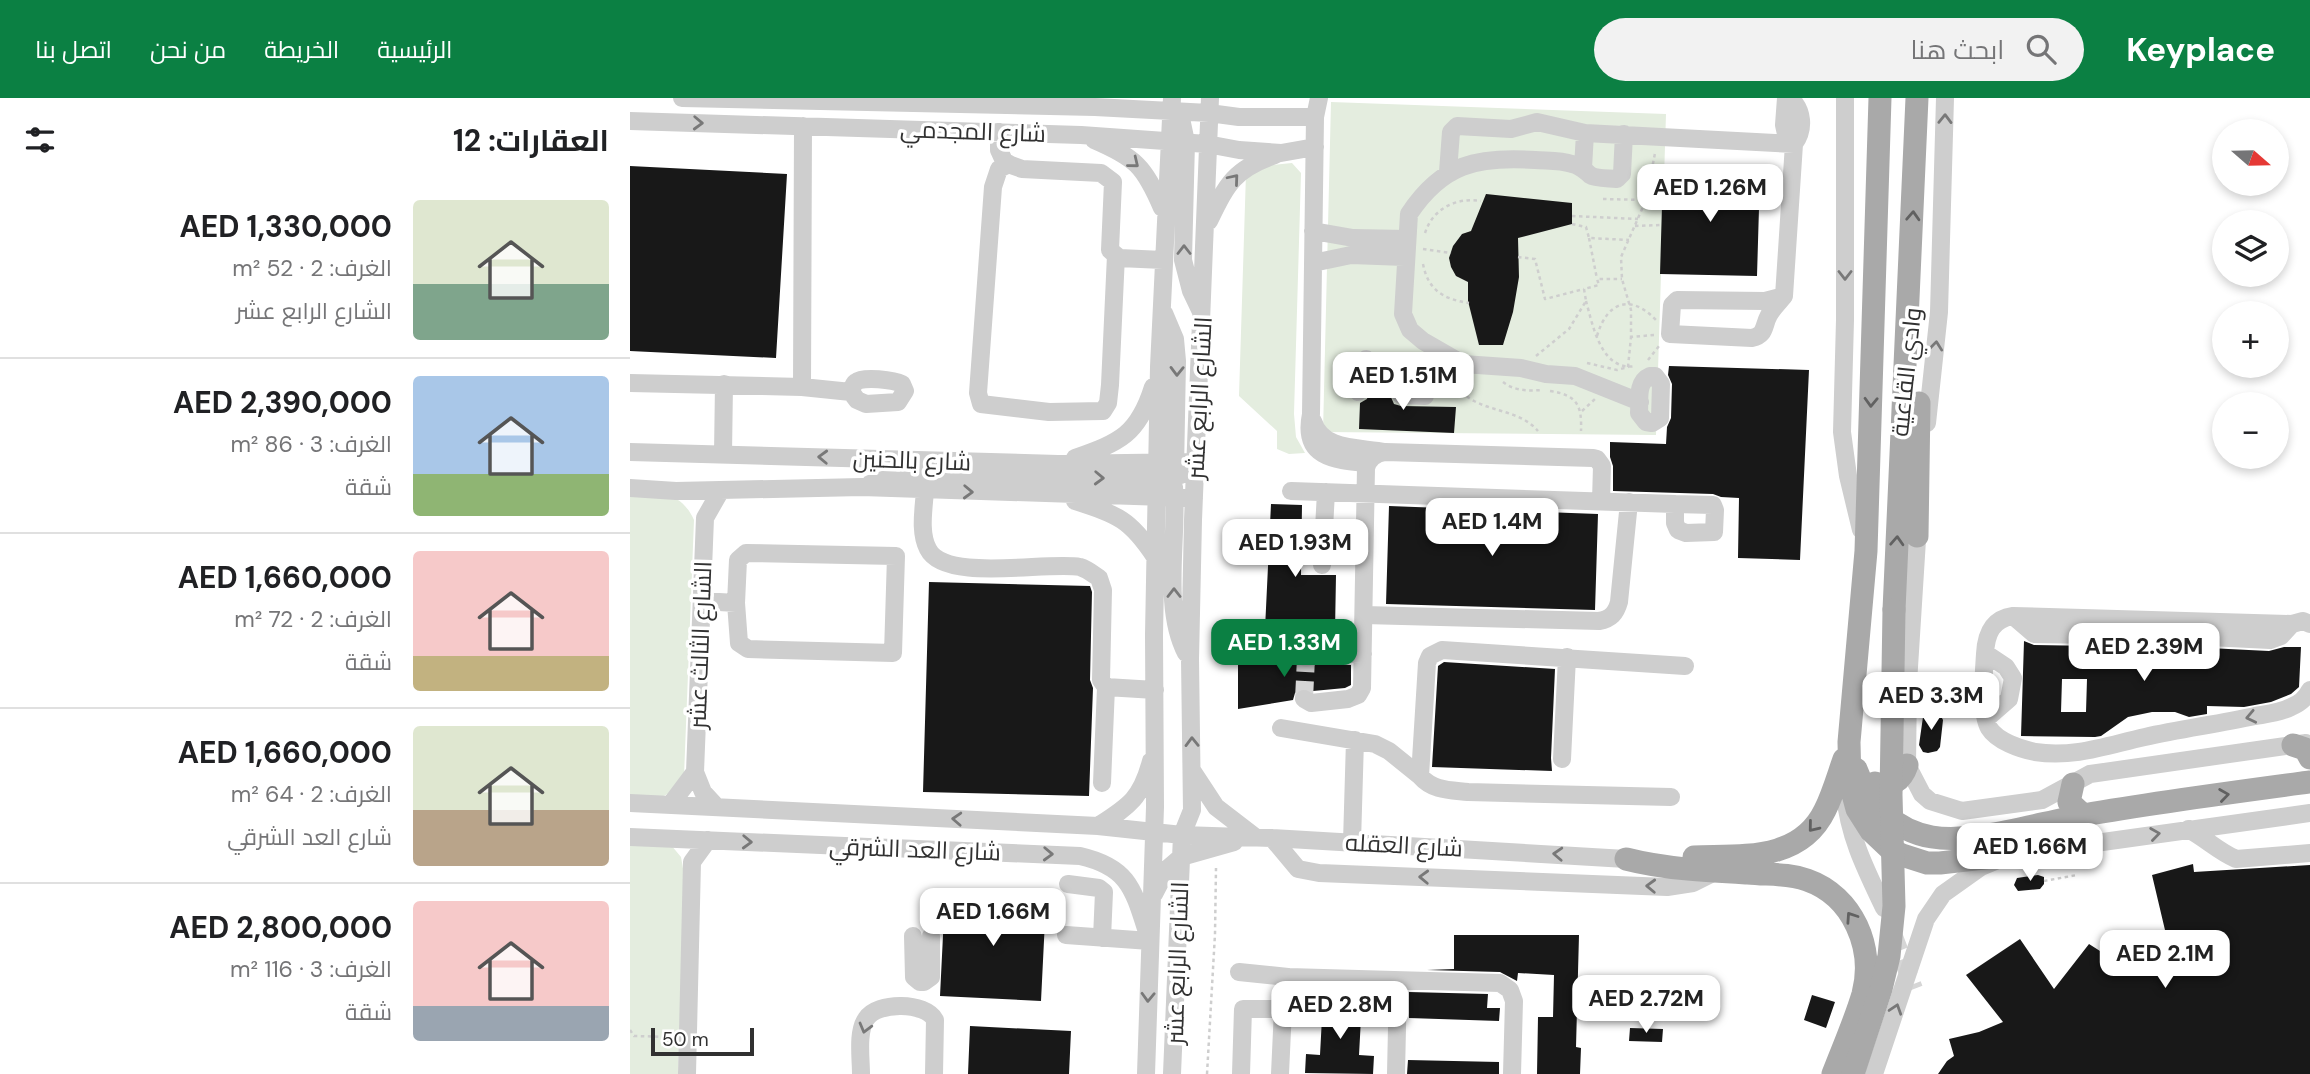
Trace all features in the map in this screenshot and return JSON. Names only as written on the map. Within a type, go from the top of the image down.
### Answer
[{"type":"main road","name":"وادي القاعية","points":[[1850,743],[1866,551],[1880,98]]},
{"type":"main road","name":"وادي القاعية","points":[[1853,1074],[1881,989],[1889,956],[1895,906],[1891,795],[1894,610],[1917,98]]},
{"type":"main road","points":[[1911,259],[1920,300],[1917,536]]},
{"type":"main road","points":[[1850,743],[1864,773],[1870,781],[1879,785],[1898,781],[1907,765]]},
{"type":"main road","points":[[1850,743],[1854,762],[1869,796],[1895,822],[1913,832],[1933,837],[1977,835],[2306,778]]},
{"type":"main road","points":[[1850,743],[1850,783],[1857,809],[1871,831],[1890,849],[1914,860],[1940,863],[2010,855]]},
{"type":"main road","points":[[1626,859],[1760,855],[1786,849],[1809,834],[1825,811],[1850,743]]},
{"type":"main road","points":[[2081,779],[2069,802],[2083,815]]},
{"type":"main road","points":[[1626,859],[1662,866],[1780,875],[1807,880],[1831,893],[1850,913],[1862,936],[1867,965],[1863,993],[1833,1074]]},
{"type":"street","name":"شارع المجدمي","points":[[682,98],[1095,107],[1210,106],[1239,117],[1315,117]]},
{"type":"street","points":[[1095,107],[1126,98]]},
{"type":"street","points":[[1319,98],[1315,117],[1311,414],[1308,426],[1316,449],[1327,457],[1385,452],[1593,458],[1602,466],[1601,501]]},
{"type":"street","points":[[1448,172],[1451,132],[1457,126],[1511,129],[1536,122],[1585,133],[1791,144],[1798,138],[1801,123],[1798,106],[1788,98]]},
{"type":"street","name":"وادي القاعية","points":[[1907,765],[1917,536],[1940,312],[1945,98]]},
{"type":"street","name":"وادي القاعية","points":[[1844,102],[1845,320],[1842,432],[1848,476],[1866,551]]},
{"type":"street","name":"الشارع الرابع عشر","points":[[1146,1074],[1153,897],[1156,558],[1166,476],[1159,367],[1165,215],[1177,141],[1172,105]]},
{"type":"street","name":"الشارع الرابع عشر","points":[[1172,1074],[1182,835],[1192,810],[1190,659],[1194,498],[1210,106]]},
{"type":"street","name":"شارع المجدمي","points":[[630,121],[1081,135],[1177,141],[1282,153],[1315,147]]},
{"type":"street","points":[[802,387],[803,126]]},
{"type":"street","points":[[999,132],[999,150],[1004,161],[1009,164],[1022,169],[1101,173],[1113,182],[1110,250],[1119,258],[1129,260],[1163,260]]},
{"type":"street","points":[[1583,168],[1585,133]]},
{"type":"street","points":[[1624,134],[1620,177],[1617,179],[1591,175],[1583,168],[1564,162],[1511,158],[1471,163],[1448,172],[1417,202],[1409,215],[1410,248],[1403,314],[1410,330],[1463,364],[1521,368],[1546,374],[1576,376],[1640,402]]},
{"type":"street","points":[[1081,135],[1114,149],[1138,165],[1150,179],[1165,215]]},
{"type":"street","points":[[1177,141],[1183,260],[1191,291],[1203,315]]},
{"type":"street","points":[[1784,296],[1765,301],[1677,300],[1672,305],[1666,334],[1752,338],[1763,333],[1769,315],[1784,296],[1791,144]]},
{"type":"street","points":[[1206,228],[1221,196],[1240,171],[1256,161],[1282,153]]},
{"type":"street","points":[[1009,164],[999,169],[993,187],[978,393],[981,404],[1049,412],[1103,411],[1108,403],[1110,385],[1115,255]]},
{"type":"street","points":[[1313,231],[1410,248]]},
{"type":"street","points":[[1313,263],[1410,248]]},
{"type":"street","points":[[1161,306],[1175,339],[1177,360],[1166,476],[1175,497],[1174,611],[1179,635],[1190,659]]},
{"type":"street","points":[[1358,392],[1360,379],[1365,376],[1366,359]]},
{"type":"street","points":[[1401,395],[1425,396],[1425,367],[1419,363],[1408,362]]},
{"type":"street","points":[[1058,464],[1107,446],[1131,431],[1147,406],[1159,367]]},
{"type":"street","points":[[630,383],[802,387],[851,392]]},
{"type":"street","points":[[723,454],[724,384]]},
{"type":"street","name":"شارع بالحنين","points":[[630,452],[1058,464],[1166,476]]},
{"type":"street","points":[[1304,699],[1311,703],[1348,699],[1358,695],[1363,684],[1365,494],[1368,463],[1372,457],[1385,452]]},
{"type":"street","points":[[1347,454],[1368,463]]},
{"type":"street","points":[[862,488],[904,474],[1166,476],[1186,473],[1195,462]]},
{"type":"street","points":[[1166,476],[1194,498]]},
{"type":"street","name":"شارع بالحنين","points":[[630,488],[676,491],[862,488],[1055,495],[1166,476]]},
{"type":"street","name":"الشارع الثالث عشر","points":[[695,772],[705,519],[721,490]]},
{"type":"street","points":[[925,490],[924,540],[929,552],[939,560],[968,567],[1079,567],[1099,578],[1103,590],[1101,680],[1106,687],[1102,782]]},
{"type":"street","points":[[676,491],[691,501],[705,519]]},
{"type":"street","points":[[1291,491],[1675,504]]},
{"type":"street","points":[[1322,565],[1326,492]]},
{"type":"street","points":[[1055,495],[1118,516],[1140,535],[1156,558]]},
{"type":"street","points":[[1175,497],[1194,498]]},
{"type":"street","points":[[1364,615],[1607,620],[1617,609],[1619,602],[1629,502]]},
{"type":"street","points":[[746,553],[896,556],[893,653],[748,649],[740,643],[736,603],[738,559],[746,553]]},
{"type":"street","points":[[702,601],[736,603]]},
{"type":"street","points":[[2013,615],[2034,634],[2096,635]]},
{"type":"street","points":[[2305,624],[2013,615],[2003,617],[1990,630],[1986,642],[1986,719],[1989,728],[1997,736],[2019,748],[2046,752],[2094,750],[2144,737],[2282,711],[2302,701],[2310,690]]},
{"type":"street","points":[[2209,637],[2270,640],[2305,624]]},
{"type":"street","points":[[1420,776],[1427,663],[1435,652],[1567,657],[1685,666]]},
{"type":"street","points":[[1306,658],[1311,653],[1363,654]]},
{"type":"street","points":[[1985,653],[2006,667],[2013,678],[2009,699],[1986,719]]},
{"type":"street","points":[[1562,759],[1567,657]]},
{"type":"street","points":[[1106,687],[1155,690]]},
{"type":"street","points":[[1281,728],[1375,744],[1389,751],[1427,783],[1439,789],[1671,797]]},
{"type":"street","points":[[1098,826],[1136,798],[1149,769],[1156,738]]},
{"type":"street","points":[[1352,842],[1355,740]]},
{"type":"street","points":[[1850,743],[1845,769],[1845,790],[1851,831],[1865,871],[1884,908]]},
{"type":"street","points":[[1907,765],[1922,794],[1930,801],[1962,811],[2042,800],[2081,779],[2304,749]]},
{"type":"street","points":[[2081,779],[2094,750]]},
{"type":"street","points":[[1193,771],[1216,807],[1263,837],[1298,869],[1319,873],[1667,887],[1693,883],[1717,871]]},
{"type":"street","points":[[671,804],[695,772]]},
{"type":"street","points":[[695,772],[703,792],[715,806]]},
{"type":"street","name":"شارع العد الشرقي","points":[[630,803],[1098,826],[1133,830],[1153,841]]},
{"type":"street","points":[[1874,1074],[1926,919],[1943,894],[1981,867],[2010,855],[2310,813]]},
{"type":"street","points":[[2188,829],[2235,859],[2310,853]]},
{"type":"street","points":[[1179,932],[1172,884],[1153,841],[1182,835]]},
{"type":"street","name":"شارع العقله","points":[[1182,835],[1263,837],[1626,859]]},
{"type":"street","name":"شارع العد الشرقي","points":[[630,837],[1089,858],[1113,868],[1130,884],[1150,941]]},
{"type":"street","points":[[1153,897],[1167,869],[1181,856],[1263,837]]},
{"type":"street","points":[[671,839],[692,862]]},
{"type":"street","points":[[687,1074],[692,862],[708,841]]},
{"type":"street","points":[[1068,884],[1099,888],[1104,892],[1102,938]]},
{"type":"street","points":[[1066,935],[1150,941]]},
{"type":"street","points":[[921,1008],[920,982],[931,977],[922,936]]},
{"type":"street","points":[[1239,972],[1288,977],[1506,985],[1514,1001],[1512,1074]]},
{"type":"street","points":[[1280,1074],[1283,1009],[1288,977]]},
{"type":"street","points":[[1396,1074],[1398,981]]},
{"type":"street","points":[[861,1074],[863,1027],[871,1013],[885,1007],[921,1008],[932,1014],[935,1020],[934,1074]]},
{"type":"street","points":[[1241,1074],[1243,1009],[1283,1009]]},
{"type":"path","points":[[1628,367],[1630,304],[1622,279],[1622,257],[1646,200],[1654,163],[1656,136]]},
{"type":"path","points":[[1410,248],[1434,216],[1449,204],[1468,199],[1481,201]]},
{"type":"path","points":[[1604,199],[1646,200]]},
{"type":"path","points":[[1572,216],[1638,219]]},
{"type":"path","points":[[1518,257],[1535,258],[1545,299],[1599,285],[1586,227],[1572,224]]},
{"type":"path","points":[[1635,226],[1661,225]]},
{"type":"path","points":[[1589,238],[1629,240]]},
{"type":"path","points":[[1410,248],[1451,253]]},
{"type":"path","points":[[1410,248],[1433,288],[1442,296],[1469,303]]},
{"type":"path","points":[[1597,279],[1622,279]]},
{"type":"path","points":[[1584,289],[1597,336],[1608,358],[1628,367]]},
{"type":"path","points":[[1521,368],[1569,329],[1587,301]]},
{"type":"path","points":[[1597,336],[1609,310],[1630,304],[1647,311],[1666,334]]},
{"type":"path","points":[[1631,337],[1666,334]]},
{"type":"path","points":[[1646,361],[1657,350],[1666,334]]},
{"type":"path","points":[[1439,351],[1441,368],[1466,397],[1527,421],[1538,431]]},
{"type":"path","points":[[1584,363],[1617,370],[1640,365]]},
{"type":"path","points":[[1496,366],[1500,379],[1509,387],[1558,392],[1572,398],[1582,411],[1581,431]]},
{"type":"path","points":[[1207,1074],[1216,868]]},
{"type":"path","points":[[2044,881],[2077,875]]},
{"type":"path","points":[[630,1030],[634,1035],[688,1038]]},
{"type":"shaded area","points":[[1331,102],[1666,114],[1656,435],[1323,432]]},
{"type":"shaded area","points":[[1292,163],[1301,173],[1294,414],[1296,437],[1305,453],[1289,454],[1277,449],[1277,431],[1239,396],[1246,173],[1261,166]]},
{"type":"shaded area","points":[[630,490],[659,493],[675,498],[689,510],[694,520],[684,776],[674,790],[662,797],[630,800]]},
{"type":"shaded area","points":[[630,840],[671,845],[681,857],[685,880],[678,1074],[630,1074]]},
{"type":"building","points":[[630,166],[787,174],[776,358],[630,351]]},
{"type":"building","points":[[1663,172],[1760,174],[1757,276],[1660,274]]},
{"type":"building","points":[[1486,194],[1572,203],[1572,224],[1518,238],[1519,277],[1513,312],[1503,345],[1479,345],[1468,301],[1468,282],[1456,276],[1449,258],[1453,246],[1462,234],[1471,231]]},
{"type":"building","points":[[1669,366],[1809,370],[1800,560],[1738,558],[1739,498],[1713,494],[1613,491],[1610,442],[1666,444],[1667,427],[1671,418],[1672,384],[1668,375]]},
{"type":"building","points":[[1397,373],[1415,375],[1415,384],[1401,384],[1392,388],[1390,395],[1394,404],[1456,407],[1454,433],[1359,429],[1360,403],[1367,399],[1370,386],[1393,386]]},
{"type":"building","points":[[1271,504],[1302,505],[1301,575],[1336,575],[1335,631],[1265,629]]},
{"type":"building","points":[[1389,506],[1598,514],[1595,610],[1386,604]]},
{"type":"building","points":[[929,582],[1090,586],[1090,680],[1093,688],[1089,796],[923,792]]},
{"type":"building","points":[[2024,641],[2034,645],[2096,646],[2104,642],[2201,645],[2208,648],[2269,651],[2284,647],[2301,647],[2299,687],[2291,694],[2271,702],[2244,707],[2207,706],[2207,714],[2189,717],[2175,712],[2152,712],[2128,717],[2101,736],[2095,737],[2021,736]],"holes":[[[2062,679],[2087,679],[2086,712],[2061,712]]]},
{"type":"building","points":[[1238,655],[1295,658],[1298,666],[1304,669],[1310,669],[1316,664],[1351,665],[1351,685],[1313,691],[1303,688],[1295,693],[1293,700],[1238,709]]},
{"type":"building","points":[[1444,662],[1555,669],[1552,771],[1432,767],[1438,666]]},
{"type":"building","points":[[1928,710],[1938,710],[1943,720],[1940,747],[1937,751],[1928,753],[1923,752],[1919,745],[1923,717]]},
{"type":"building","points":[[2193,864],[2194,872],[2310,865],[2310,1074],[1938,1074],[1954,1056],[1949,1039],[1979,1032],[2003,1022],[1966,975],[2020,939],[2054,989],[2089,944],[2100,951],[2114,945],[2123,946],[2131,954],[2139,974],[2173,964],[2152,875]]},
{"type":"building","points":[[2038,875],[2044,877],[2044,884],[2040,889],[2018,891],[2014,885],[2017,878]]},
{"type":"building","points":[[945,895],[1046,900],[1041,1001],[940,996]]},
{"type":"building","points":[[1454,935],[1579,935],[1576,1047],[1581,1048],[1580,1074],[1537,1074],[1538,1017],[1553,1017],[1554,975],[1518,973],[1517,981],[1500,972],[1427,970],[1454,969]]},
{"type":"building","points":[[1409,992],[1488,994],[1487,1008],[1500,1008],[1499,1021],[1409,1018]]},
{"type":"building","points":[[1812,995],[1835,1002],[1826,1028],[1804,1020]]},
{"type":"building","points":[[1323,999],[1362,1000],[1359,1055],[1374,1056],[1373,1074],[1305,1073],[1306,1054],[1320,1055]]},
{"type":"building","points":[[970,1026],[1071,1031],[1069,1074],[968,1074]]},
{"type":"building","points":[[1630,1028],[1663,1029],[1662,1042],[1629,1041]]},
{"type":"building","points":[[1408,1060],[1499,1062],[1499,1074],[1407,1074]]},
{"type":"tunnel","points":[[1304,699],[1306,658]]},
{"type":"tunnel","points":[[1893,934],[1914,989]]}]
